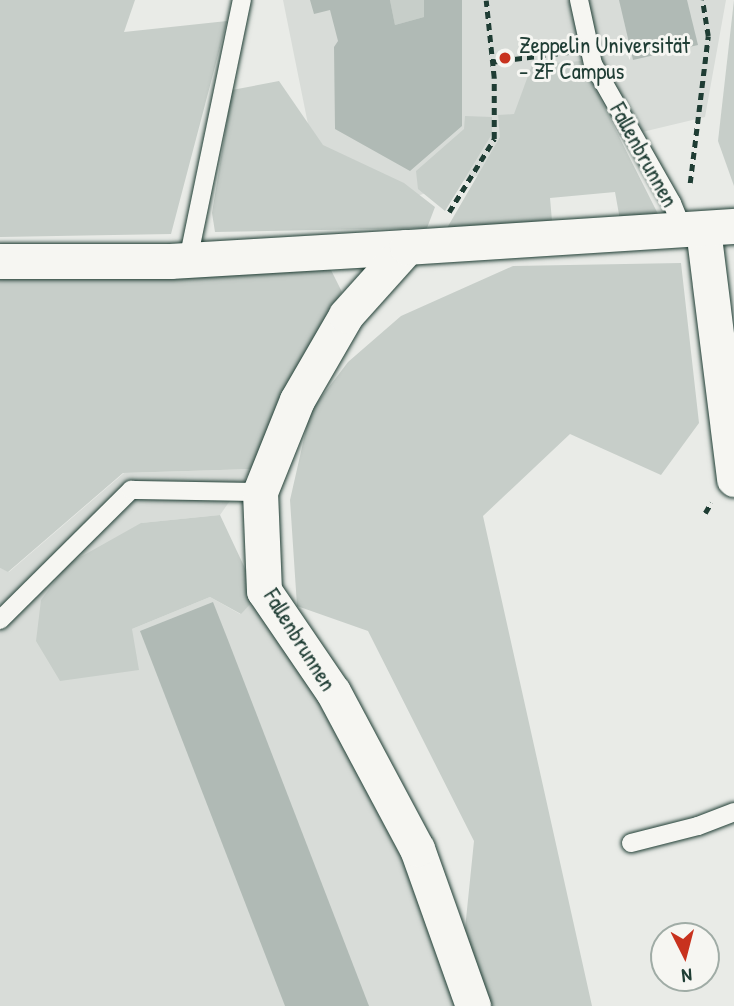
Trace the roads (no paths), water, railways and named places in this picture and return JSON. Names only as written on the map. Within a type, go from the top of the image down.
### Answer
[{"type":"street","name":"Fallenbrunnen","points":[[0,261],[188,260],[707,229],[728,396],[734,479]]},
{"type":"street","name":"Fallenbrunnen","points":[[418,246],[345,315],[297,400],[260,492],[264,591],[333,692],[417,849],[472,1006]]},
{"type":"lane","points":[[188,260],[242,0]]},
{"type":"lane","name":"Fallenbrunnen","points":[[579,0],[593,64],[672,203],[707,229]]},
{"type":"lane","points":[[0,620],[131,490],[260,492]]},
{"type":"lane","points":[[631,843],[698,826],[734,812]]},
{"type":"place","name":"Zeppelin Universität - ZF Campus","points":[[505,58]]}]
